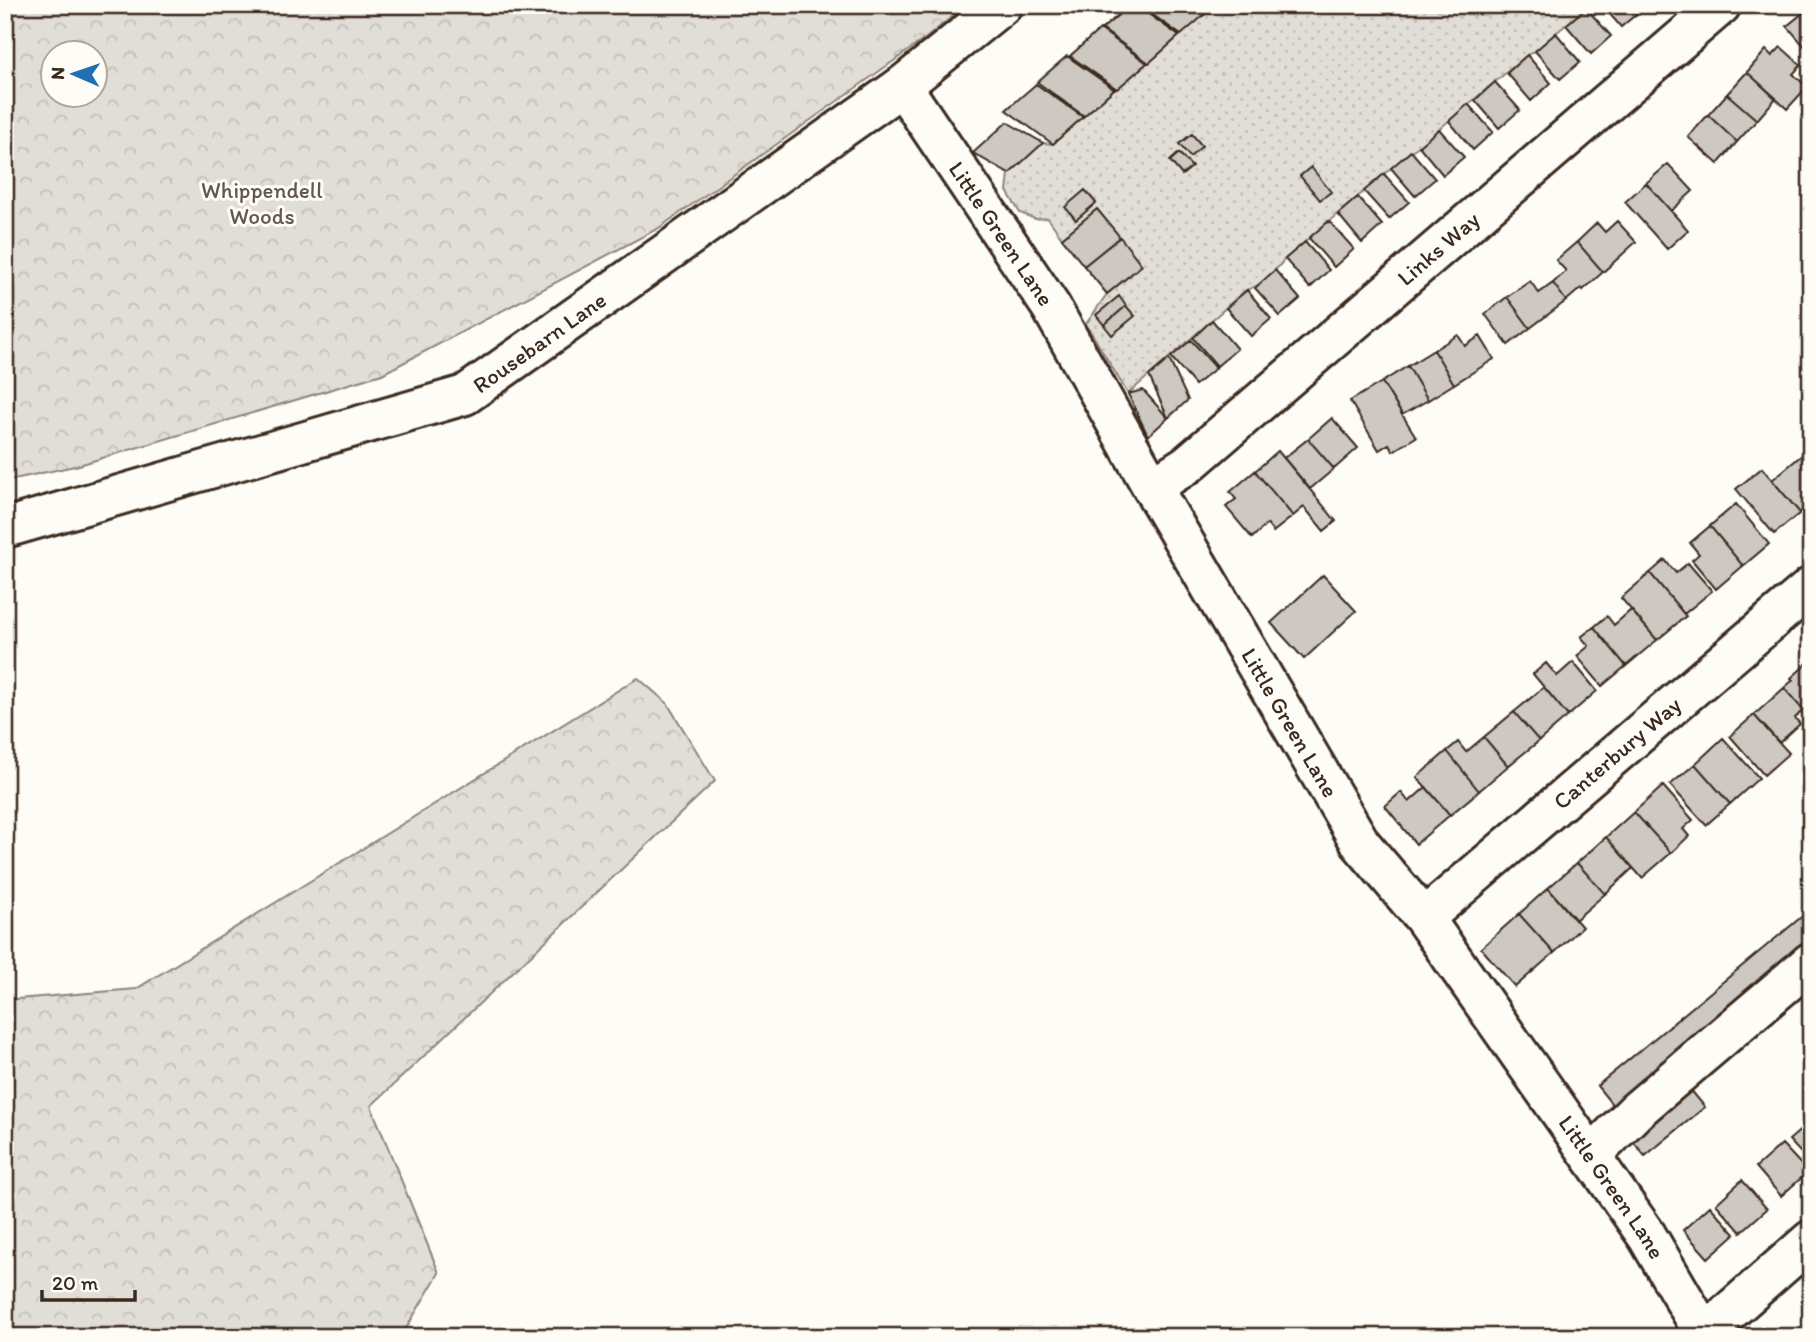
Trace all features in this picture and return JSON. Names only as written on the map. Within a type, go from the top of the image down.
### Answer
[{"type":"street","name":"Rousebarn Lane","points":[[5,528],[465,395],[902,86],[1002,5]]},
{"type":"street","name":"Links Way","points":[[1152,487],[1188,464],[1721,5]]},
{"type":"street","name":"Little Green Lane","points":[[902,86],[1052,307],[1152,487],[1361,844],[1424,918],[1591,1156],[1647,1236],[1705,1335]]},
{"type":"street","name":"Canterbury Way","points":[[1424,918],[1811,587]]},
{"type":"street","points":[[1591,1156],[1636,1111],[1811,962]]},
{"type":"street","points":[[1705,1335],[1811,1240]]},
{"type":"green space","name":"Whippendell Woods","points":[[5,5],[966,5],[926,38],[659,228],[382,374],[79,465],[5,481]]},
{"type":"green space","points":[[1214,5],[1589,5],[1411,151],[1285,259],[1267,278],[1246,290],[1128,394],[1086,324],[1107,294],[1142,265],[1097,210],[1062,238],[1048,218],[1035,219],[1020,213],[1007,191],[1009,174],[1043,143],[1053,144]]},
{"type":"green space","points":[[638,678],[667,703],[715,781],[371,1106],[439,1273],[401,1337],[5,1337],[5,1000],[136,989]]},
{"type":"building","points":[[1130,5],[1136,5],[1179,36],[1149,63],[1102,29]]},
{"type":"building","points":[[1139,5],[1206,5],[1211,9],[1181,35]]},
{"type":"building","points":[[1602,5],[1637,5],[1641,10],[1621,27]]},
{"type":"building","points":[[1586,8],[1611,36],[1591,54],[1566,25]]},
{"type":"building","points":[[1811,9],[1811,54],[1787,26]]},
{"type":"building","points":[[1100,29],[1147,63],[1117,89],[1070,56]]},
{"type":"building","points":[[1556,33],[1580,62],[1560,79],[1535,51]]},
{"type":"building","points":[[1781,47],[1801,65],[1793,74],[1807,87],[1787,109],[1747,72],[1766,50],[1772,56]]},
{"type":"building","points":[[1527,55],[1551,83],[1531,101],[1507,73]]},
{"type":"building","points":[[1067,56],[1114,89],[1084,116],[1037,82]]},
{"type":"building","points":[[1747,72],[1776,98],[1757,120],[1727,94]]},
{"type":"building","points":[[1495,82],[1520,110],[1499,128],[1475,100]]},
{"type":"building","points":[[1036,84],[1083,117],[1053,144],[1006,110]]},
{"type":"building","points":[[1727,94],[1757,120],[1737,142],[1708,115]]},
{"type":"building","points":[[1468,104],[1493,132],[1473,150],[1449,121]]},
{"type":"building","points":[[1708,115],[1737,142],[1718,164],[1688,137]]},
{"type":"building","points":[[1007,122],[1043,143],[1009,174],[973,153]]},
{"type":"building","points":[[1439,129],[1464,157],[1443,175],[1419,146]]},
{"type":"building","points":[[1192,134],[1202,146],[1190,157],[1179,144]]},
{"type":"building","points":[[1411,151],[1435,179],[1415,196],[1391,168]]},
{"type":"building","points":[[1179,153],[1192,167],[1182,175],[1170,161]]},
{"type":"building","points":[[1668,164],[1693,191],[1671,211],[1646,183]]},
{"type":"building","points":[[1311,167],[1331,192],[1320,200],[1300,176]]},
{"type":"building","points":[[1384,174],[1409,202],[1389,219],[1364,191]]},
{"type":"building","points":[[1646,183],[1688,230],[1667,249],[1625,202]]},
{"type":"building","points":[[1085,190],[1096,203],[1076,220],[1065,207]]},
{"type":"building","points":[[1358,197],[1382,225],[1362,243],[1338,214]]},
{"type":"building","points":[[1097,209],[1120,237],[1084,266],[1062,238]]},
{"type":"building","points":[[1329,221],[1354,249],[1334,267],[1309,238]]},
{"type":"building","points":[[1617,221],[1636,242],[1603,272],[1577,242],[1597,223],[1605,232]]},
{"type":"building","points":[[1120,237],[1142,265],[1107,294],[1084,266]]},
{"type":"building","points":[[1305,242],[1329,270],[1310,288],[1285,259]]},
{"type":"building","points":[[1577,242],[1603,272],[1566,301],[1553,283],[1566,271],[1556,260]]},
{"type":"building","points":[[1275,270],[1300,299],[1280,316],[1255,288]]},
{"type":"building","points":[[1530,281],[1539,293],[1553,283],[1566,301],[1530,328],[1507,297]]},
{"type":"building","points":[[1247,290],[1271,319],[1251,336],[1226,308]]},
{"type":"building","points":[[1119,296],[1126,306],[1104,325],[1096,315]]},
{"type":"building","points":[[1507,297],[1530,328],[1508,345],[1485,314]]},
{"type":"building","points":[[1126,306],[1135,316],[1112,335],[1104,325]]},
{"type":"building","points":[[1212,320],[1237,349],[1217,366],[1193,338]]},
{"type":"building","points":[[1458,335],[1465,346],[1480,336],[1494,359],[1454,384],[1434,350]]},
{"type":"building","points":[[1191,340],[1216,368],[1195,385],[1171,357]]},
{"type":"building","points":[[1434,350],[1454,384],[1428,400],[1408,366]]},
{"type":"building","points":[[1169,359],[1188,400],[1168,418],[1149,376]]},
{"type":"building","points":[[1408,366],[1428,400],[1402,415],[1382,382]]},
{"type":"building","points":[[1382,382],[1416,437],[1393,451],[1389,444],[1379,450],[1350,401]]},
{"type":"building","points":[[1143,390],[1168,418],[1148,436],[1128,394]]},
{"type":"building","points":[[1332,418],[1358,448],[1334,469],[1308,439]]},
{"type":"building","points":[[1308,439],[1334,469],[1310,489],[1284,458]]},
{"type":"building","points":[[1278,451],[1336,521],[1324,531],[1304,507],[1293,516],[1255,471]]},
{"type":"building","points":[[1802,455],[1811,466],[1811,503],[1800,513],[1772,480]]},
{"type":"building","points":[[1762,468],[1800,513],[1774,534],[1736,489]]},
{"type":"building","points":[[1255,471],[1293,516],[1273,532],[1267,524],[1252,538],[1226,507],[1236,499],[1230,492]]},
{"type":"building","points":[[1736,504],[1769,544],[1743,566],[1710,526]]},
{"type":"building","points":[[1710,526],[1743,566],[1716,589],[1692,560],[1699,554],[1690,543]]},
{"type":"building","points":[[1665,560],[1676,573],[1688,563],[1712,591],[1684,614],[1650,573]]},
{"type":"building","points":[[1650,573],[1686,616],[1657,640],[1621,598]]},
{"type":"building","points":[[1323,575],[1356,611],[1304,659],[1271,623]]},
{"type":"building","points":[[1631,610],[1657,640],[1626,666],[1594,627],[1607,616],[1614,625]]},
{"type":"building","points":[[1594,627],[1626,666],[1602,686],[1577,656],[1589,646],[1581,637]]},
{"type":"building","points":[[1810,661],[1811,703],[1803,710],[1784,688]]},
{"type":"building","points":[[1573,662],[1597,691],[1568,716],[1533,674],[1546,663],[1557,676]]},
{"type":"building","points":[[1544,687],[1568,716],[1539,741],[1514,712]]},
{"type":"building","points":[[1784,688],[1803,710],[1795,718],[1800,724],[1779,743],[1754,715]]},
{"type":"building","points":[[1514,712],[1539,741],[1508,766],[1484,737]]},
{"type":"building","points":[[1754,715],[1789,753],[1764,775],[1730,736]]},
{"type":"building","points":[[1484,737],[1508,766],[1479,791],[1447,751],[1458,742],[1466,752]]},
{"type":"building","points":[[1723,738],[1759,778],[1730,804],[1695,764]]},
{"type":"building","points":[[1447,751],[1479,791],[1450,815],[1417,777]]},
{"type":"building","points":[[1695,764],[1730,804],[1706,825],[1670,785]]},
{"type":"building","points":[[1663,786],[1693,820],[1683,829],[1689,836],[1671,853],[1634,812]]},
{"type":"building","points":[[1426,787],[1450,815],[1416,844],[1385,806],[1401,792],[1409,802]]},
{"type":"building","points":[[1634,812],[1671,853],[1642,878],[1606,837]]},
{"type":"building","points":[[1606,837],[1633,868],[1605,894],[1577,863]]},
{"type":"building","points":[[1577,863],[1605,894],[1575,920],[1548,888]]},
{"type":"building","points":[[1548,888],[1582,927],[1554,953],[1519,914]]},
{"type":"building","points":[[1811,909],[1811,945],[1615,1108],[1597,1086]]},
{"type":"building","points":[[1519,914],[1554,953],[1515,987],[1481,948]]},
{"type":"building","points":[[1690,1089],[1705,1107],[1645,1156],[1630,1138]]},
{"type":"building","points":[[1811,1121],[1811,1164],[1789,1140]]},
{"type":"building","points":[[1782,1144],[1808,1172],[1781,1196],[1756,1167]]},
{"type":"building","points":[[1742,1180],[1767,1209],[1741,1232],[1716,1204]]},
{"type":"building","points":[[1710,1206],[1735,1234],[1708,1258],[1683,1230]]}]
